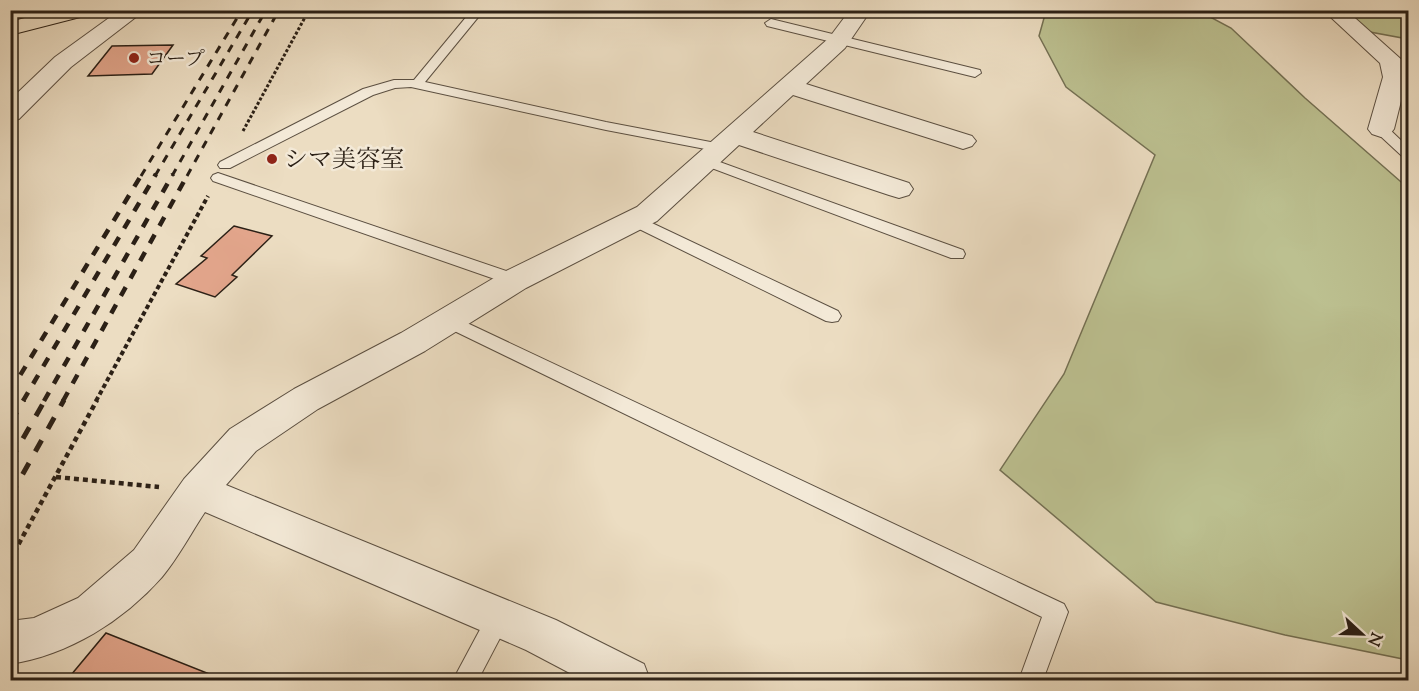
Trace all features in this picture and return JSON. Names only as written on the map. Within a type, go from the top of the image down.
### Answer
[{"type":"main road","points":[[10,29],[80,10]]},
{"type":"street","points":[[10,114],[63,62],[135,10]]},
{"type":"street","points":[[10,643],[37,639],[93,612],[148,564],[197,492],[243,440],[306,399],[515,280],[646,214],[839,40],[861,10]]},
{"type":"street","points":[[1333,10],[1391,61],[1395,77],[1381,129]]},
{"type":"street","points":[[789,86],[963,141]]},
{"type":"street","points":[[720,148],[899,189]]},
{"type":"street","points":[[197,492],[541,635],[628,681]]},
{"type":"lane","points":[[417,84],[479,10]]},
{"type":"lane","points":[[771,23],[975,74]]},
{"type":"lane","points":[[221,171],[368,92],[394,84],[417,84],[606,126],[720,148],[957,254]]},
{"type":"lane","points":[[1381,129],[1408,154]]},
{"type":"lane","points":[[221,171],[515,280]]},
{"type":"lane","points":[[635,220],[832,316]]},
{"type":"lane","points":[[448,320],[1056,612],[1031,681]]},
{"type":"lane","points":[[465,681],[499,617]]},
{"type":"path","points":[[10,560],[309,10]]},
{"type":"path","points":[[56,477],[197,492]]},
{"type":"green space","points":[[1046,11],[1199,11],[1231,28],[1305,98],[1408,188],[1408,660],[1285,635],[1156,602],[1000,470],[1064,374],[1155,155],[1066,87],[1039,36]]},
{"type":"green space","points":[[1330,11],[1408,11],[1408,39],[1343,27]]},
{"type":"building","points":[[173,45],[152,74],[88,76],[112,46]]},
{"type":"building","points":[[234,226],[272,236],[232,275],[237,277],[215,297],[176,284],[207,258],[201,256]]},
{"type":"building","points":[[106,633],[222,679],[222,681],[66,681]]},
{"type":"railway","points":[[141,176],[242,10]]},
{"type":"railway","points":[[155,176],[253,10]]},
{"type":"railway","points":[[172,176],[266,10]]},
{"type":"railway","points":[[187,176],[279,10]]},
{"type":"railway","points":[[10,392],[142,174]]},
{"type":"railway","points":[[23,401],[156,174]]},
{"type":"railway","points":[[44,401],[173,174]]},
{"type":"railway","points":[[63,401],[188,174]]},
{"type":"railway","points":[[10,423],[24,400]]},
{"type":"railway","points":[[10,461],[45,400]]},
{"type":"railway","points":[[10,497],[64,400]]},
{"type":"place","name":"コープ","points":[[134,58]]},
{"type":"place","name":"シマ美容室","points":[[272,159]]}]
